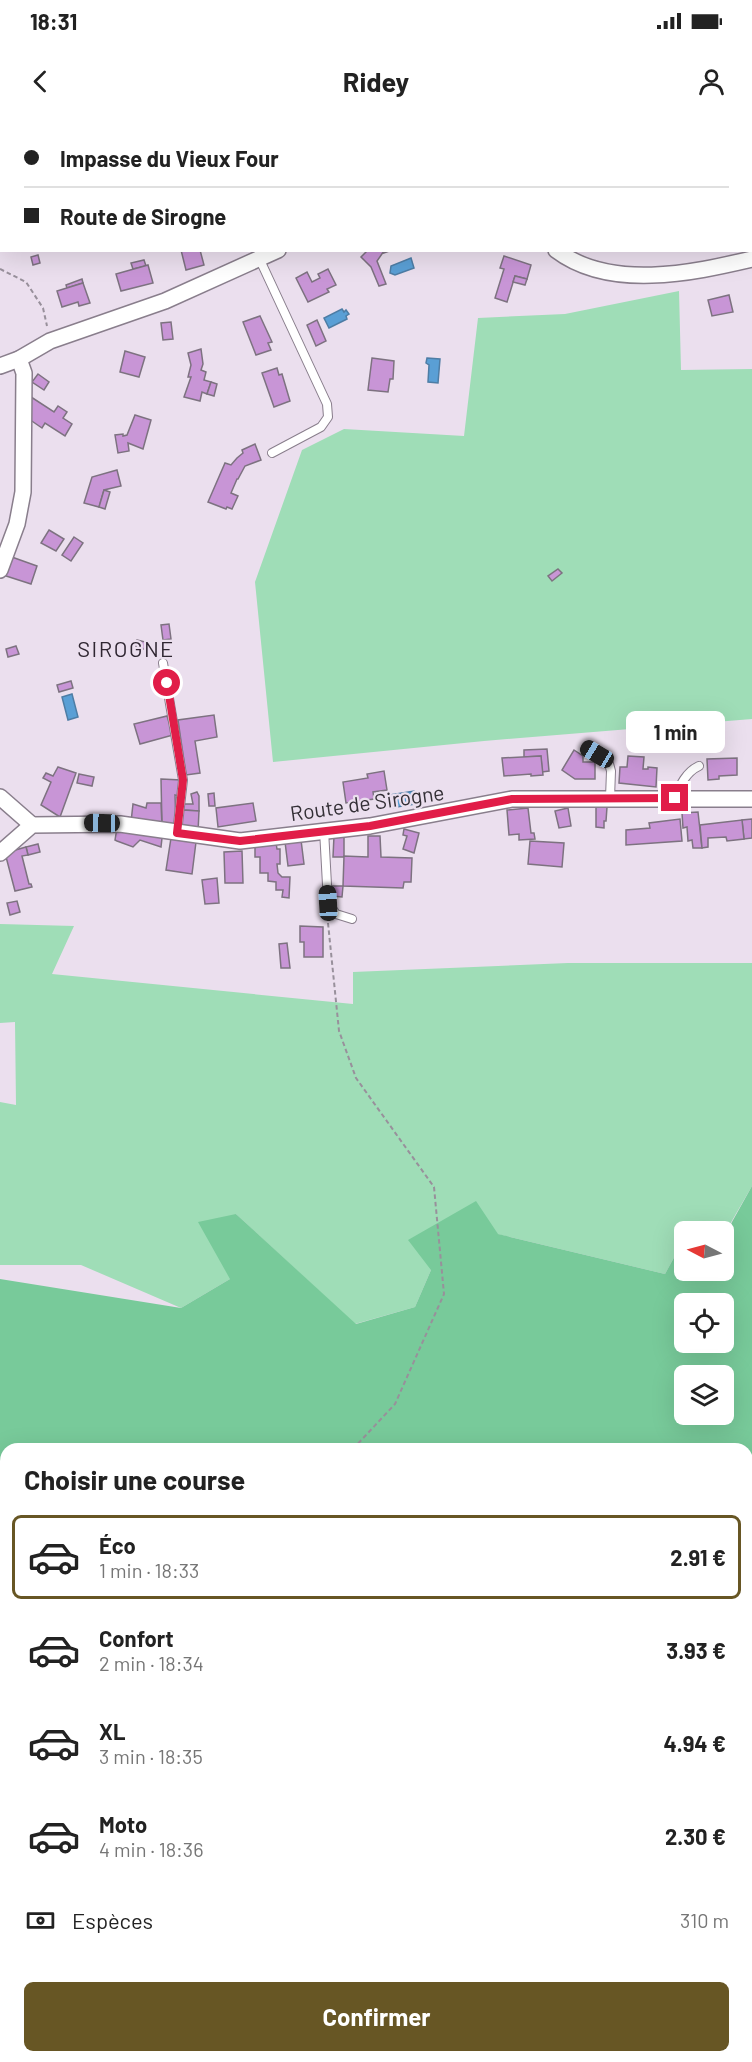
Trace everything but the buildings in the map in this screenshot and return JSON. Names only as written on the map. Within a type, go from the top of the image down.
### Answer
[{"type":"street","points":[[0,366],[19,359],[50,342],[165,301],[275,252]]},
{"type":"street","points":[[558,252],[599,271],[647,276],[696,272],[752,259]]},
{"type":"street","points":[[0,570],[17,524],[23,492],[24,373],[19,359]]},
{"type":"street","points":[[0,797],[32,825],[0,853]]},
{"type":"street","name":"Route de Sirogne","points":[[32,825],[120,824],[240,841],[370,826],[512,799],[752,799]]},
{"type":"lane","points":[[261,260],[327,404],[328,417],[321,427],[272,453]]},
{"type":"lane","points":[[163,663],[183,780],[177,833]]},
{"type":"lane","points":[[587,748],[608,760],[611,771],[610,798]]},
{"type":"lane","points":[[675,798],[680,785],[691,770],[699,766]]},
{"type":"lane","points":[[324,830],[328,903],[336,914],[352,919]]},
{"type":"path","points":[[0,269],[26,282],[43,308],[50,342]]},
{"type":"path","points":[[328,903],[339,1031],[356,1078],[434,1187],[444,1294],[395,1404],[359,1443]]},
{"type":"green space","points":[[679,291],[681,370],[752,369],[752,719],[484,741],[273,762],[255,582],[302,450],[344,429],[464,436],[478,318],[565,314]]},
{"type":"green space","points":[[0,924],[74,926],[52,974],[353,1004],[353,972],[568,963],[752,963],[752,1186],[732,1221],[674,1221],[674,1258],[665,1274],[497,1234],[431,1270],[415,1307],[355,1324],[236,1214],[230,1279],[181,1308],[81,1265],[0,1265],[0,1102],[16,1105],[15,1022],[0,1023]]},
{"type":"green space","points":[[752,1186],[752,1443],[0,1443],[0,1279],[181,1308],[230,1279],[198,1222],[236,1214],[356,1324],[415,1307],[431,1270],[408,1240],[476,1201],[498,1234],[665,1274],[674,1258],[674,1281],[734,1281],[733,1221]]},
{"type":"water","points":[[411,258],[414,268],[395,275],[390,273],[391,266]]},
{"type":"water","points":[[342,309],[349,314],[346,316],[347,319],[329,328],[324,318]]},
{"type":"water","points":[[427,358],[440,359],[438,383],[428,382]]},
{"type":"water","points":[[72,694],[78,717],[68,720],[62,697]]},
{"type":"water","points":[[414,791],[416,804],[391,808],[389,795]]},
{"type":"district","name":"SIROGNE","points":[[126,648]]},
{"type":"route","points":[[167,683],[183,780],[177,833],[240,841],[370,826],[512,799],[675,798]]}]
